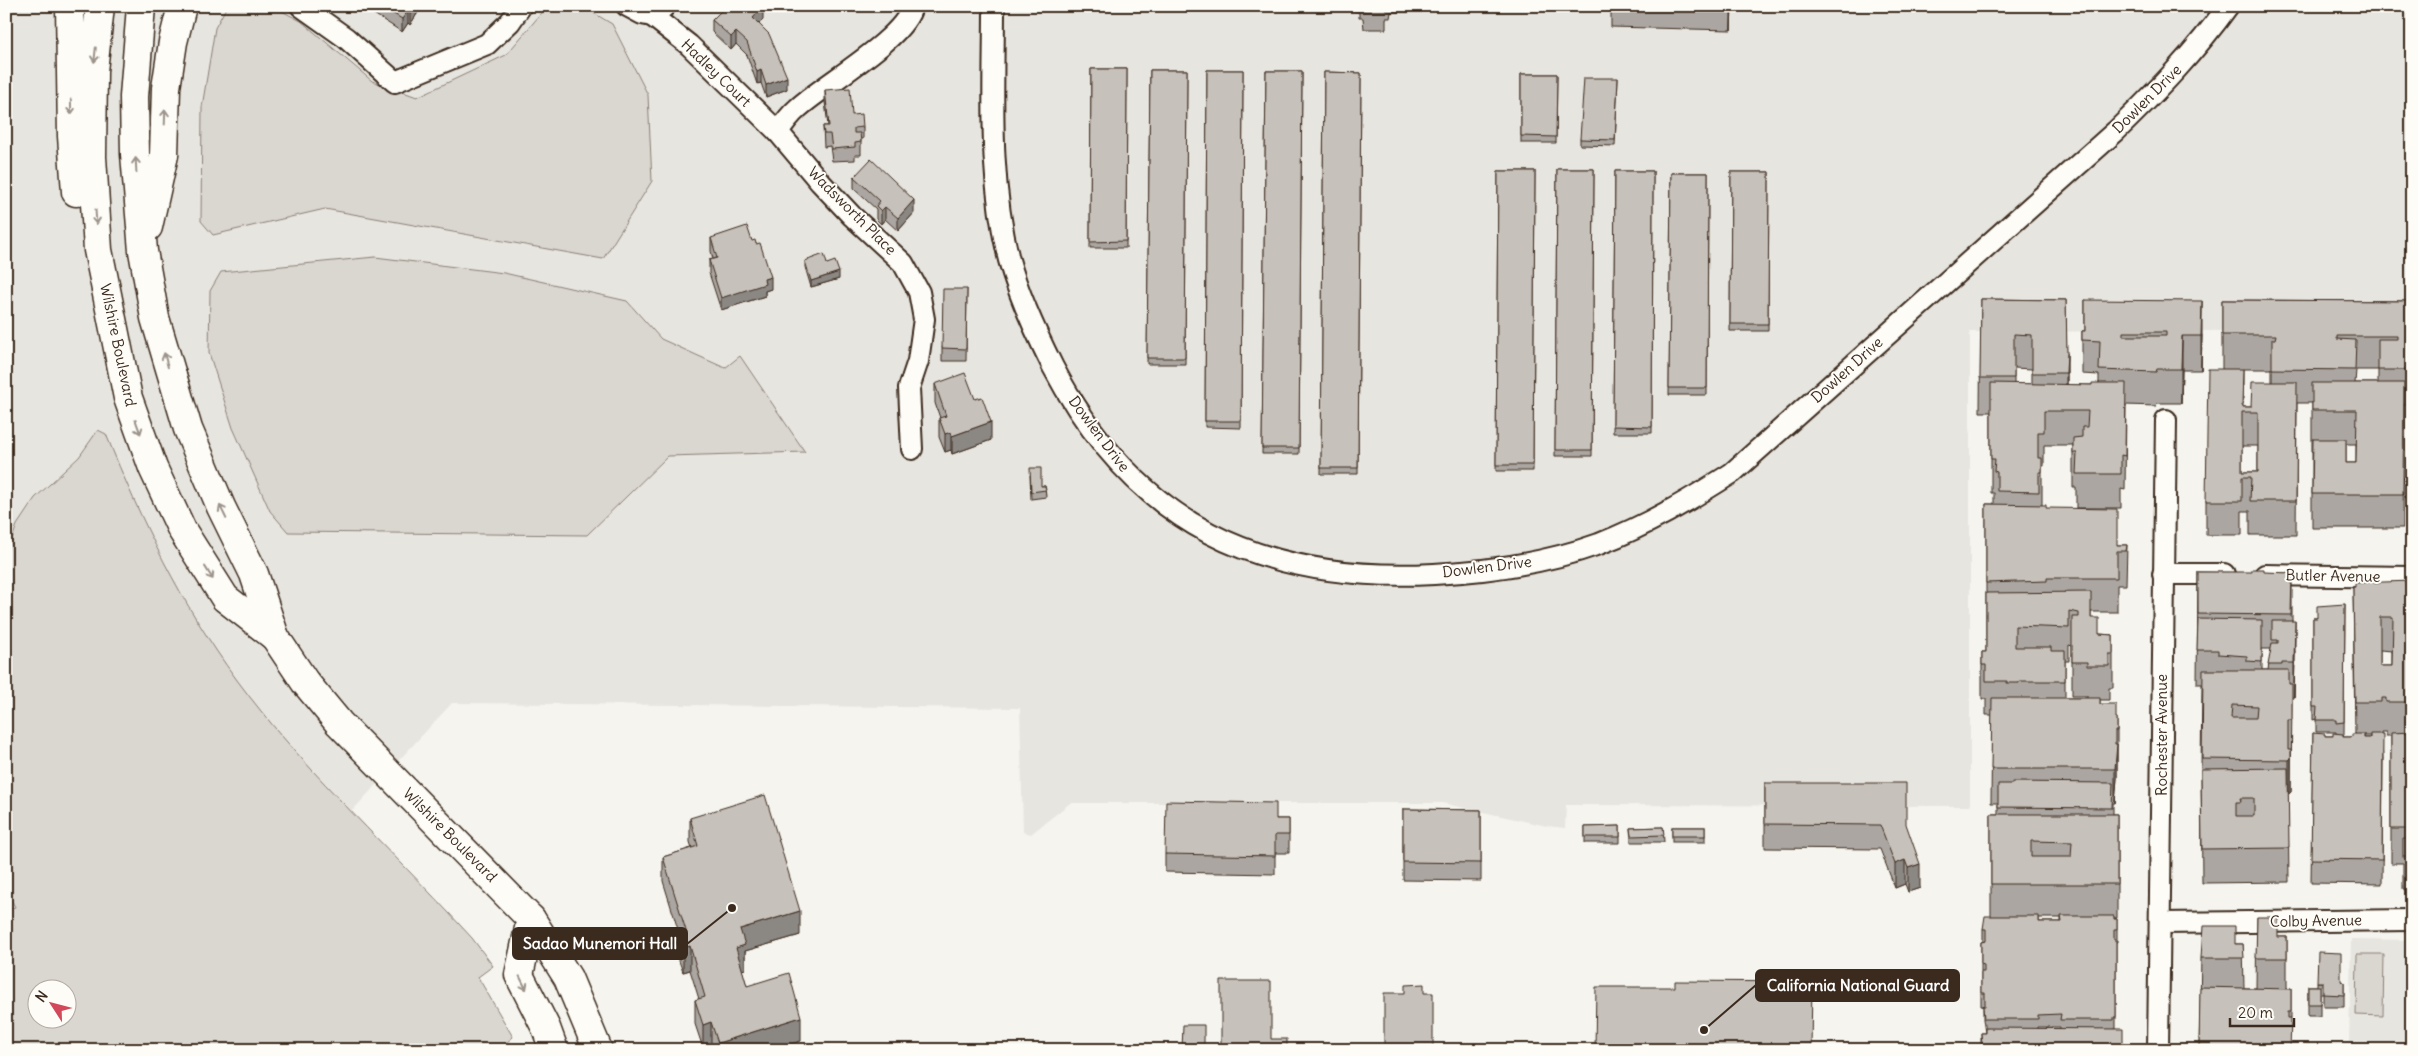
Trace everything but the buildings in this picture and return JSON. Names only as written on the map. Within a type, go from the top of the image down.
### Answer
[{"type":"main road","points":[[70,6],[72,136],[79,226],[94,312],[128,398]]},
{"type":"main road","name":"Wilshire Boulevard","points":[[100,6],[93,71],[92,157],[98,250],[128,398],[153,468],[182,530],[225,598],[275,637]]},
{"type":"main road","name":"Wilshire Boulevard","points":[[141,6],[134,97],[138,204],[143,251],[155,318],[188,429],[221,507],[254,574],[275,637],[305,682],[339,723],[531,919],[568,978],[598,1050]]},
{"type":"main road","points":[[143,251],[164,155],[166,88],[173,42],[182,6]]},
{"type":"main road","points":[[531,919],[519,974],[546,1028],[554,1050]]},
{"type":"street","points":[[301,6],[346,38],[395,82],[487,44],[510,22],[521,6]]},
{"type":"street","name":"Hadley Court","points":[[628,6],[642,14],[658,11],[689,45],[778,132]]},
{"type":"street","points":[[778,132],[785,121],[807,100],[895,34],[910,16],[912,6]]},
{"type":"street","name":"Dowlen Drive","points":[[994,6],[993,160],[998,206],[1010,263],[1033,327],[1065,388],[1091,429],[1130,475],[1172,511],[1219,539],[1267,558],[1310,568],[1355,574],[1401,576],[1472,572],[1518,566],[1598,544],[1661,517],[1732,473],[2116,131],[2168,80],[2205,38],[2228,6]]},
{"type":"street","name":"Wadsworth Place","points":[[778,132],[820,182],[852,216],[903,263],[919,292],[924,319],[918,361],[909,388],[912,449]]},
{"type":"street","name":"Rochester Avenue","points":[[2158,1050],[2166,420]]},
{"type":"street","name":"Butler Avenue","points":[[2164,574],[2412,577]]},
{"type":"street","name":"Colby Avenue","points":[[2160,923],[2412,920]]},
{"type":"shaded area","points":[[6,6],[2412,6],[2412,330],[1970,332],[1970,806],[1566,805],[1565,828],[1547,826],[1442,803],[1070,803],[1031,834],[1023,832],[1020,708],[452,703],[352,811],[472,938],[493,966],[478,977],[513,1037],[498,1050],[6,1050]]},
{"type":"shaded area","points":[[227,6],[272,6],[301,21],[372,81],[417,97],[506,55],[545,9],[553,6],[582,6],[612,24],[648,95],[652,181],[603,259],[325,209],[213,235],[201,221],[202,107],[215,28]]},
{"type":"shaded area","points":[[375,257],[504,273],[627,301],[661,339],[725,368],[740,356],[805,452],[668,456],[587,535],[288,532],[270,511],[233,428],[209,353],[210,291],[221,272]]},
{"type":"shaded area","points":[[98,430],[106,434],[133,498],[180,592],[237,680],[286,741],[472,938],[493,966],[478,977],[513,1037],[498,1050],[6,1050],[6,912],[15,907],[6,890],[6,555],[17,525],[35,498],[79,457]]},
{"type":"shaded area","points":[[2351,939],[2412,940],[2412,1050],[2306,1050],[2306,1044],[2349,1044]]},
{"type":"shaded area","points":[[2357,954],[2384,954],[2383,1016],[2356,1015]]},
{"type":"place","name":"Sadao Munemori Hall","points":[[732,908]]},
{"type":"place","name":"California National Guard","points":[[1704,1030]]}]
